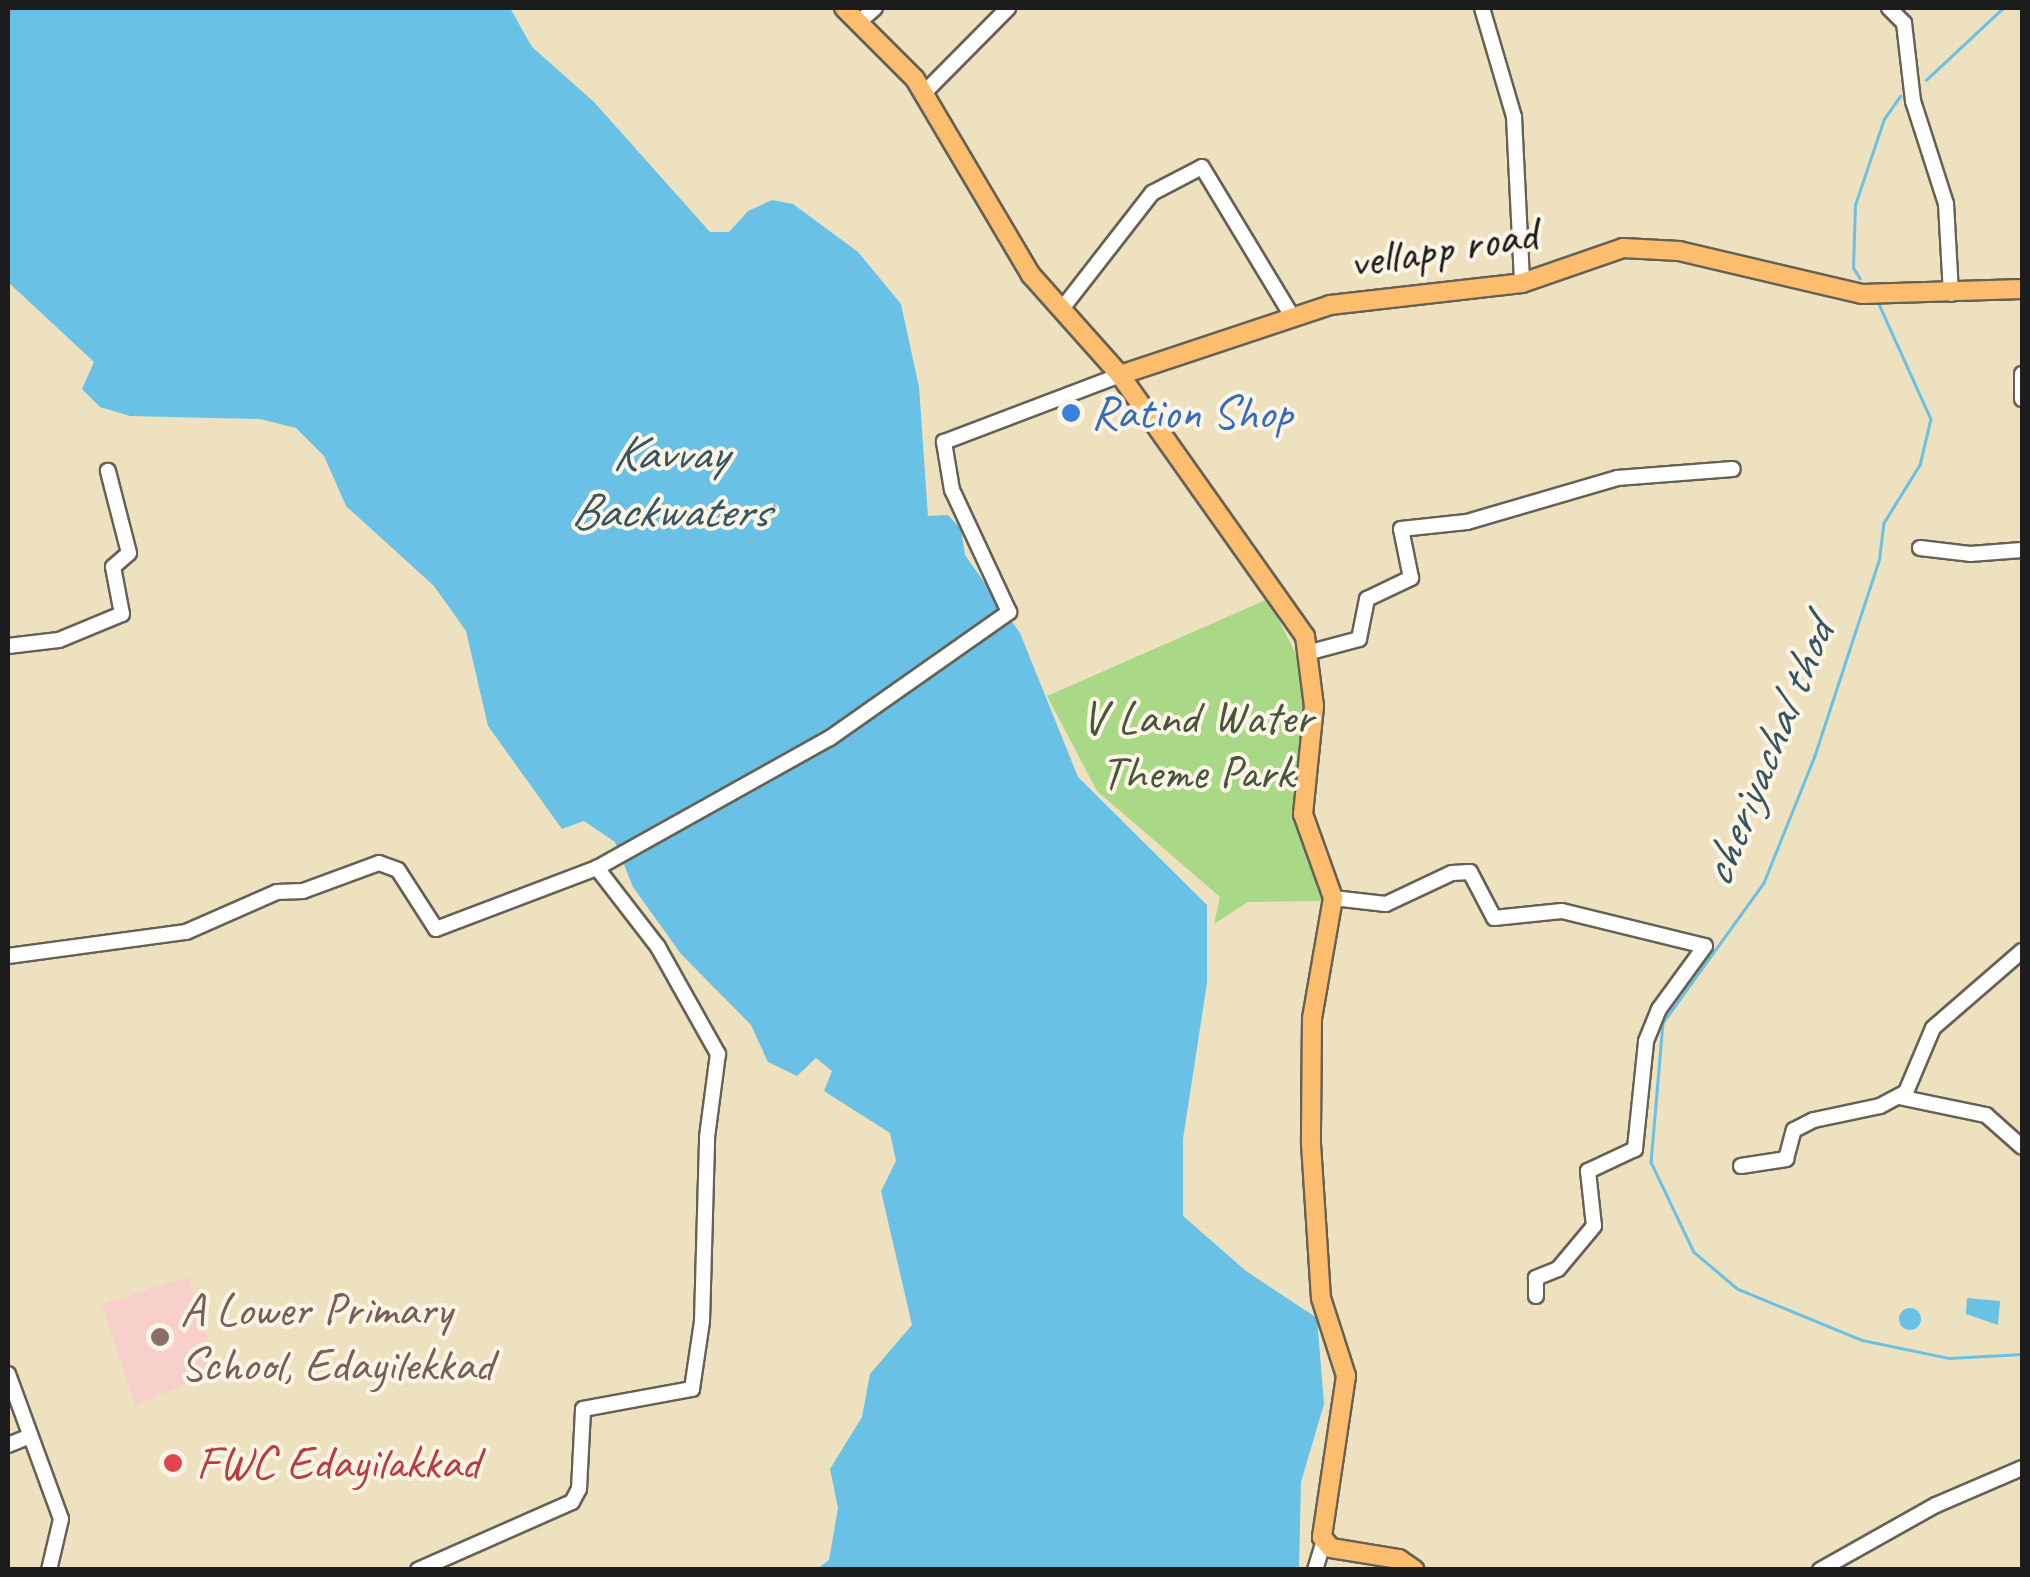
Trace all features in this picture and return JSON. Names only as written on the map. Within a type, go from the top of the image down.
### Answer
[{"type":"main road","points":[[844,8],[924,93],[1032,275],[1120,375],[1287,604],[1307,653],[1314,706],[1303,814],[1333,898],[1312,1018],[1310,1090],[1321,1298],[1346,1376],[1324,1540],[1351,1554],[1404,1560],[1415,1570]]},
{"type":"main road","name":"vellapp road","points":[[1120,375],[1293,318],[1376,298],[1522,283],[1623,248],[1679,251],[1862,294],[2022,290]]},
{"type":"street","points":[[859,22],[875,8]]},
{"type":"street","points":[[924,93],[1008,8]]},
{"type":"street","points":[[1482,8],[1514,117],[1522,283]]},
{"type":"street","points":[[1889,8],[1904,23],[1913,101],[1946,204],[1952,294]]},
{"type":"street","points":[[1061,310],[1152,193],[1202,167],[1293,318]]},
{"type":"street","points":[[2022,374],[2022,400]]},
{"type":"street","name":"vellapp road","points":[[598,868],[830,738],[1009,612],[952,490],[948,436],[1120,375]]},
{"type":"street","points":[[1307,653],[1358,639],[1366,598],[1412,578],[1401,529],[1467,522],[1617,478],[1733,469]]},
{"type":"street","points":[[8,646],[59,640],[122,614],[113,567],[129,553],[108,472]]},
{"type":"street","points":[[1920,548],[1970,554],[2022,550]]},
{"type":"street","points":[[8,956],[186,932],[278,892],[303,891],[379,863],[398,870],[436,928],[598,868],[658,947],[718,1054],[692,1389],[583,1409],[579,1490],[572,1502],[418,1570]]},
{"type":"street","points":[[1333,898],[1386,904],[1452,873],[1470,872],[1494,918],[1562,912],[1705,946],[1659,1008],[1646,1042],[1635,1149],[1588,1171],[1594,1226],[1558,1269],[1536,1278],[1536,1296]]},
{"type":"street","points":[[1899,1097],[1933,1028],[2022,951]]},
{"type":"street","points":[[1742,1166],[1786,1159],[1794,1130],[1814,1120],[1899,1097],[1986,1114],[2022,1147]]},
{"type":"street","points":[[8,1374],[62,1526],[49,1570]]},
{"type":"street","points":[[8,1445],[28,1437]]},
{"type":"street","points":[[1820,1570],[1936,1505],[2022,1468]]},
{"type":"street","points":[[1316,1570],[1324,1540]]},
{"type":"shaded area","name":"A Lower Primary School, Edayilekkad","points":[[188,1277],[219,1370],[135,1406],[102,1304]]},
{"type":"green space","name":"V Land Water Theme Park","points":[[1268,599],[1304,670],[1298,793],[1330,901],[1248,902],[1214,924],[1220,897],[1097,791],[1047,696]]},
{"type":"water","name":"Kavvay Backwaters","points":[[8,8],[510,8],[532,47],[594,102],[710,232],[729,232],[748,211],[772,200],[793,204],[858,252],[901,304],[919,387],[928,516],[948,515],[961,529],[965,555],[1020,633],[1078,777],[1207,905],[1207,983],[1183,1139],[1183,1216],[1246,1271],[1317,1318],[1324,1404],[1301,1482],[1299,1569],[817,1569],[829,1560],[838,1508],[830,1469],[862,1417],[870,1374],[912,1325],[881,1191],[896,1161],[890,1133],[824,1091],[832,1071],[816,1058],[797,1076],[768,1062],[751,1025],[681,954],[633,887],[615,842],[584,821],[562,829],[488,726],[466,631],[434,586],[346,506],[324,456],[296,428],[260,419],[130,416],[100,407],[82,389],[94,362],[8,282]]},
{"type":"water","points":[[1967,1298],[2000,1301],[1998,1325],[1966,1314]]},
{"type":"water","points":[[1910,1308],[1918,1311],[1918,1327],[1910,1330],[1902,1327],[1899,1319],[1902,1311]]},
{"type":"waterway","points":[[1926,80],[2003,8]]},
{"type":"waterway","points":[[1860,279],[1853,268],[1855,205],[1884,119],[1900,96]]},
{"type":"waterway","name":"cheriyachal thod","points":[[1879,304],[1931,419],[1920,465],[1884,523],[1880,558],[1815,756],[1764,883],[1663,1023],[1651,1162],[1694,1252],[1738,1289],[1862,1340],[1949,1358],[2022,1354]]},
{"type":"place","name":"Ration Shop","points":[[1071,413]]},
{"type":"place","name":"A Lower Primary School, Edayilekkad","points":[[160,1337]]},
{"type":"place","name":"FWC Edayilakkad","points":[[173,1463]]}]
